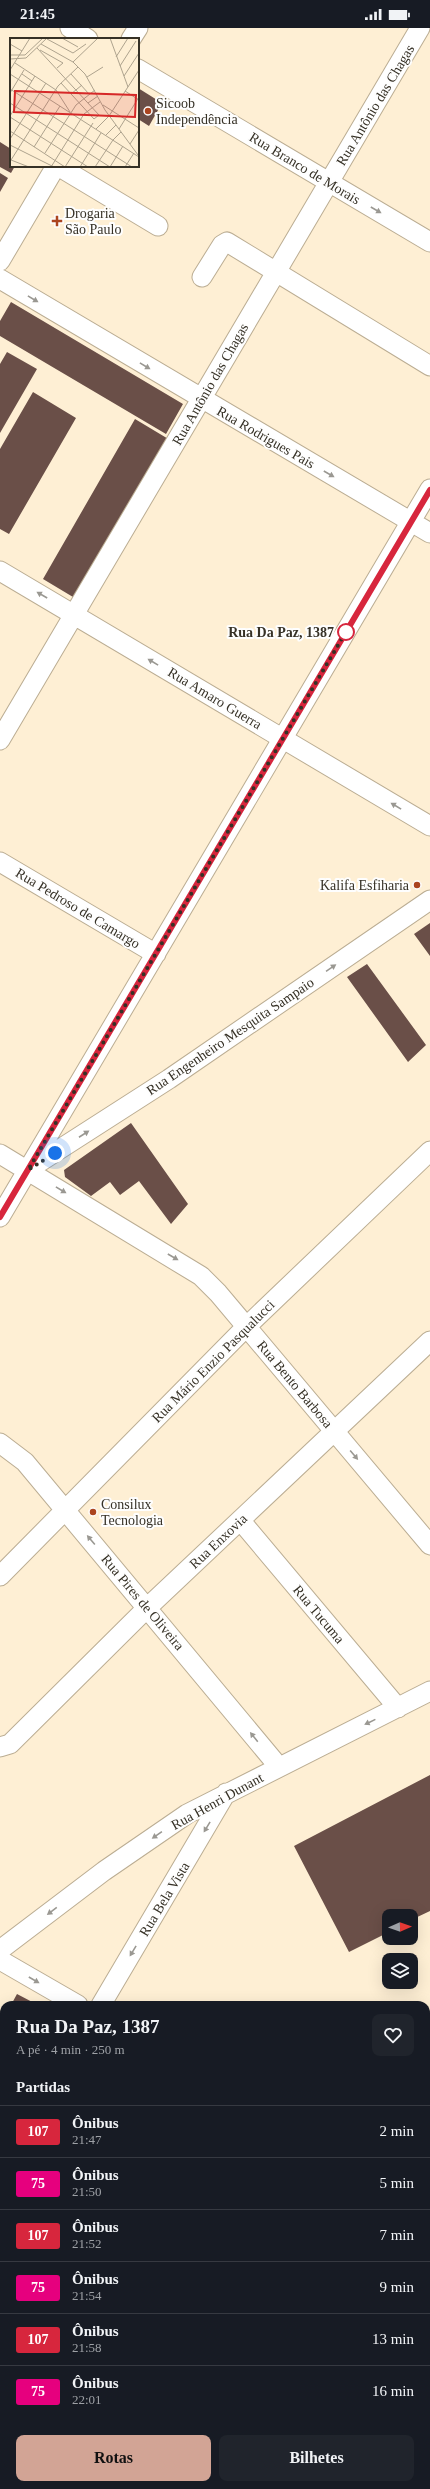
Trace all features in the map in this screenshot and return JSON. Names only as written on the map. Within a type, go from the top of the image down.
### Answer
[{"type":"street","points":[[70,28],[86,38]]},
{"type":"street","points":[[133,38],[138,28]]},
{"type":"street","name":"Rua Antônio das Chagas","points":[[0,740],[420,28]]},
{"type":"street","name":"Rua Branco de Morais","points":[[139,70],[430,242]]},
{"type":"street","points":[[0,261],[7,235],[56,167]]},
{"type":"street","points":[[59,167],[158,226]]},
{"type":"street","points":[[202,277],[224,242],[276,271],[430,366]]},
{"type":"street","name":"Rua Rodrigues Pais","points":[[0,279],[430,533]]},
{"type":"street","points":[[0,1217],[430,490]]},
{"type":"street","name":"Rua Amaro Guerra","points":[[0,571],[430,826]]},
{"type":"street","name":"Rua Pedroso de Camargo","points":[[0,862],[156,954]]},
{"type":"street","name":"Rua Engenheiro Mesquita Sampaio","points":[[28,1170],[169,1079],[430,900]]},
{"type":"street","name":"Rua Bento Barbosa","points":[[0,1154],[201,1276],[428,1539]]},
{"type":"street","name":"Rua Mário Enzio Pasqualucci","points":[[0,1576],[246,1327],[427,1159]]},
{"type":"street","name":"Rua Enxovia","points":[[5,1745],[148,1607],[430,1341]]},
{"type":"street","name":"Rua Pires de Oliveira","points":[[0,1443],[25,1462],[148,1607],[279,1767]]},
{"type":"street","name":"Rua Tucuma","points":[[240,1520],[398,1708]]},
{"type":"street","name":"Rua Henri Dunant","points":[[0,1950],[110,1866],[187,1814],[430,1691]]},
{"type":"street","name":"Rua Bela Vista","points":[[103,2001],[226,1793]]},
{"type":"street","points":[[0,1960],[71,2001]]},
{"type":"building","name":"Sicoob Independência","points":[[139,89],[162,103],[149,126],[139,120]]},
{"type":"building","points":[[0,142],[10,148],[10,167],[14,167],[11,173],[0,167]]},
{"type":"building","points":[[0,173],[8,178],[0,192]]},
{"type":"building","points":[[11,302],[183,404],[166,434],[0,336],[0,321]]},
{"type":"building","points":[[7,352],[37,369],[0,433],[0,364]]},
{"type":"building","points":[[33,392],[76,418],[9,534],[0,529],[0,449]]},
{"type":"building","points":[[135,419],[170,440],[78,600],[43,579]]},
{"type":"building","points":[[430,923],[430,956],[414,934]]},
{"type":"building","points":[[367,964],[426,1045],[408,1062],[347,977]]},
{"type":"building","points":[[131,1123],[188,1204],[171,1224],[139,1181],[120,1195],[110,1182],[91,1196],[65,1177],[64,1170]]},
{"type":"building","points":[[430,1775],[430,1911],[418,1917],[418,1909],[382,1909],[382,1936],[349,1952],[294,1846]]},
{"type":"building","points":[[17,1994],[30,2001],[13,2001]]},
{"type":"bus line","name":"107","points":[[0,1217],[430,490]]},
{"type":"place","name":"Sicoob Independência","points":[[148,111]]},
{"type":"place","name":"Drogaria São Paulo","points":[[57,221]]},
{"type":"place","name":"Rua Da Paz, 1387","points":[[346,632]]},
{"type":"place","name":"Kalifa Esfiharia","points":[[417,885]]},
{"type":"place","name":"Consilux Tecnologia","points":[[93,1512]]},
{"type":"route","points":[[55,1153],[28,1170],[347,630],[346,632]]}]
